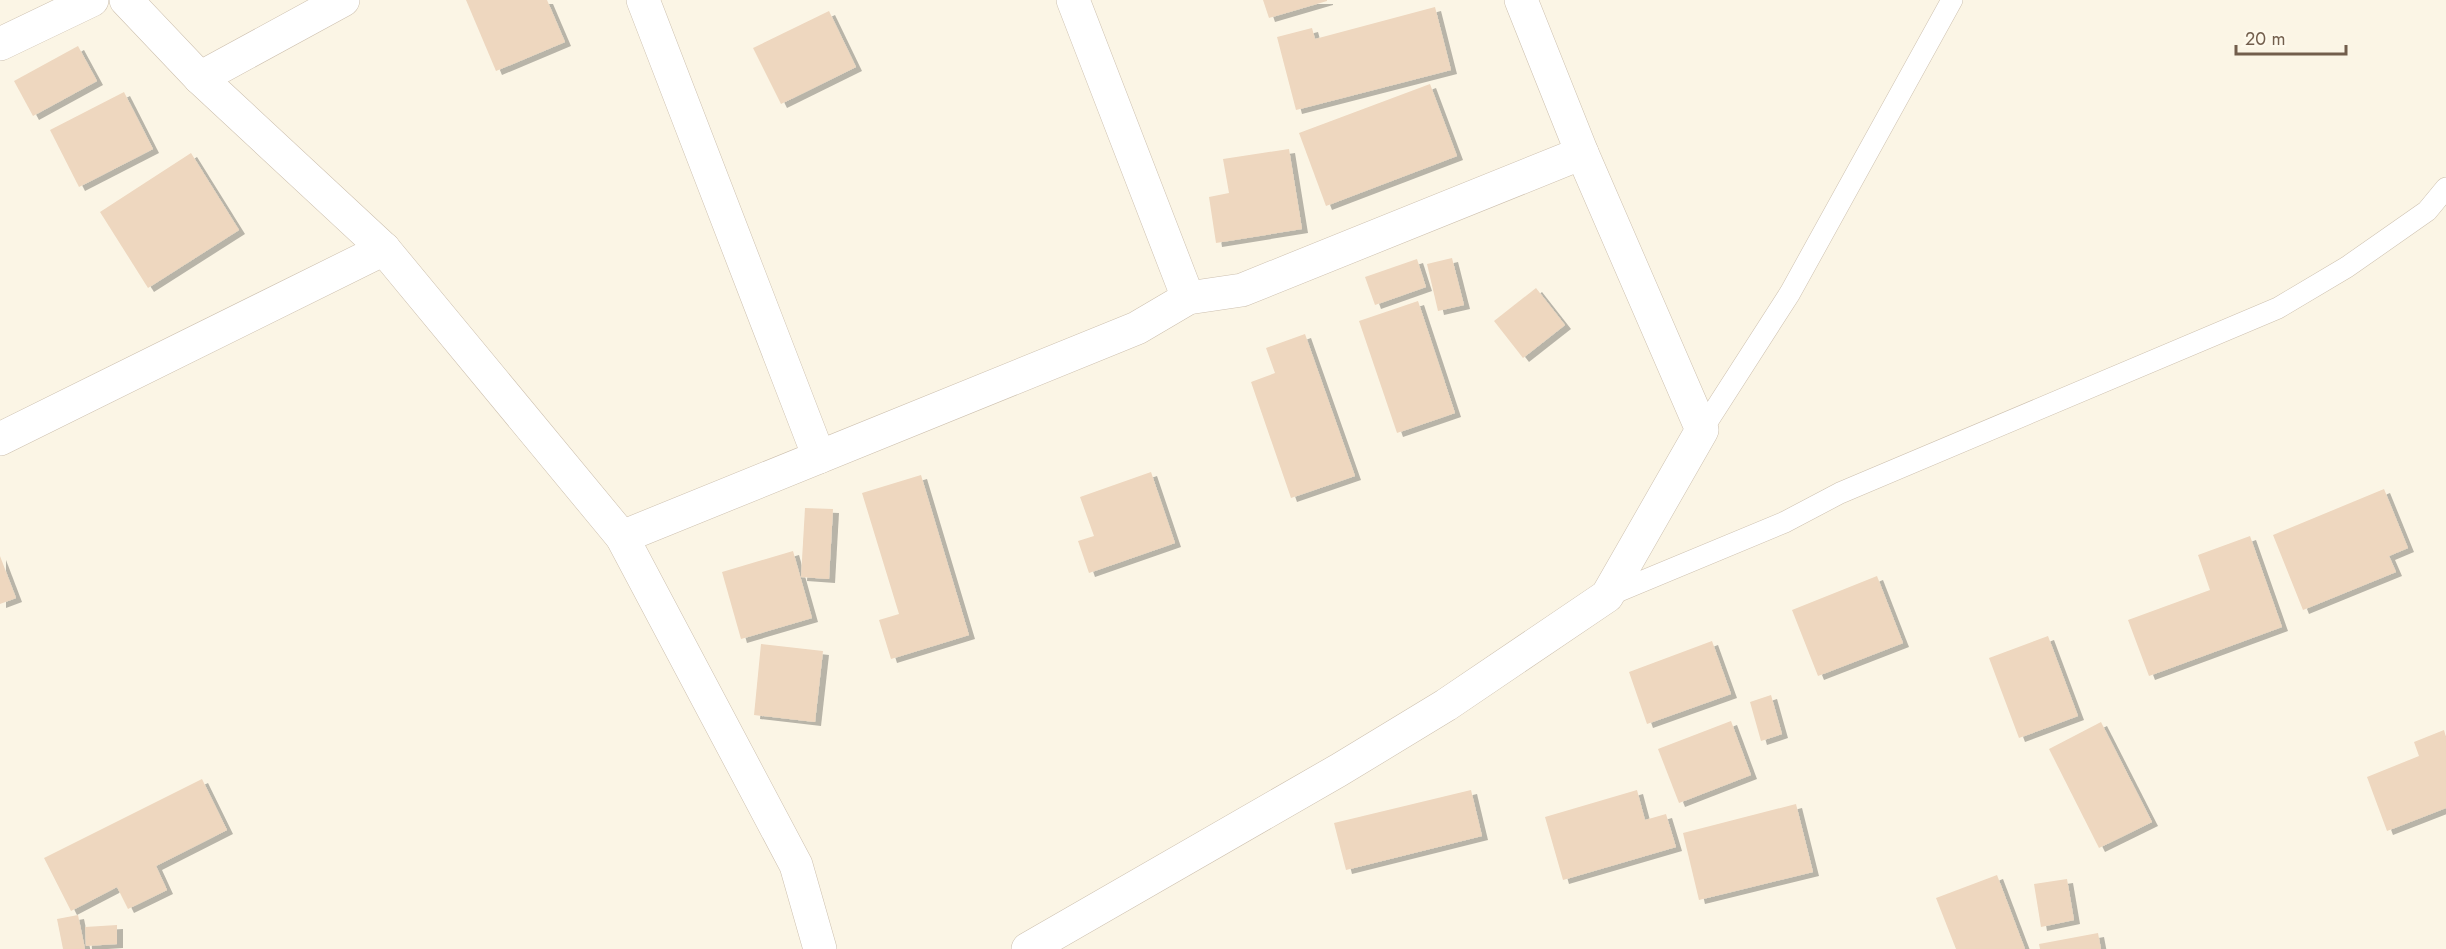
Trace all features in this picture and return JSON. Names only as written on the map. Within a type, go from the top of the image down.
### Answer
[{"type":"street","points":[[0,44],[92,0]]},
{"type":"street","points":[[126,0],[200,78],[384,249],[622,537],[796,865],[820,949]]},
{"type":"street","points":[[200,78],[343,0]]},
{"type":"street","points":[[643,0],[819,457]]},
{"type":"street","points":[[1073,0],[1188,298]]},
{"type":"street","points":[[1028,949],[1349,764],[1446,705],[1607,596],[1702,430],[1582,153],[1521,0]]},
{"type":"street","points":[[622,537],[1137,328],[1188,298],[1242,290],[1582,153]]},
{"type":"street","points":[[0,439],[384,249]]},
{"type":"lane","points":[[1702,430],[1790,293],[1952,0]]},
{"type":"lane","points":[[1607,596],[1785,522],[1840,493],[2278,308],[2347,267],[2427,211],[2446,188]]},
{"type":"building","points":[[466,0],[547,0],[565,42],[496,71]]},
{"type":"building","points":[[1263,0],[1327,0],[1327,1],[1269,18]]},
{"type":"building","points":[[1435,7],[1451,70],[1296,110],[1277,37],[1312,28],[1315,39]]},
{"type":"building","points":[[829,11],[856,67],[781,104],[753,48]]},
{"type":"building","points":[[78,46],[97,81],[33,116],[14,81]]},
{"type":"building","points":[[1430,84],[1457,156],[1326,206],[1299,133]]},
{"type":"building","points":[[124,92],[153,149],[79,187],[50,130]]},
{"type":"building","points":[[1289,149],[1302,229],[1216,243],[1209,197],[1229,193],[1223,159]]},
{"type":"building","points":[[191,153],[239,230],[148,288],[100,212]]},
{"type":"building","points":[[1452,258],[1464,305],[1438,311],[1427,264]]},
{"type":"building","points":[[1417,259],[1426,287],[1375,305],[1365,277]]},
{"type":"building","points":[[1536,288],[1565,325],[1523,358],[1494,321]]},
{"type":"building","points":[[1418,301],[1455,413],[1397,433],[1359,321]]},
{"type":"building","points":[[1305,334],[1355,476],[1291,498],[1251,382],[1275,373],[1266,348]]},
{"type":"building","points":[[1151,472],[1175,543],[1089,573],[1078,541],[1094,536],[1080,497]]},
{"type":"building","points":[[921,475],[969,635],[891,659],[879,620],[899,614],[862,493]]},
{"type":"building","points":[[2384,489],[2408,548],[2389,556],[2396,572],[2303,610],[2273,535]]},
{"type":"building","points":[[805,508],[833,509],[829,579],[801,577]]},
{"type":"building","points":[[2250,536],[2282,627],[2149,676],[2128,620],[2210,590],[2198,555]]},
{"type":"building","points":[[793,551],[812,618],[741,639],[722,572]]},
{"type":"building","points":[[0,556],[16,598],[0,604]]},
{"type":"building","points":[[1877,576],[1903,643],[1818,676],[1792,610]]},
{"type":"building","points":[[2048,636],[2078,716],[2019,738],[1989,658]]},
{"type":"building","points":[[1712,641],[1731,694],[1647,724],[1629,672]]},
{"type":"building","points":[[761,644],[823,651],[815,722],[754,715]]},
{"type":"building","points":[[1771,695],[1782,734],[1761,741],[1750,702]]},
{"type":"building","points":[[1731,721],[1751,775],[1679,803],[1658,749]]},
{"type":"building","points":[[2101,722],[2152,822],[2099,848],[2049,749]]},
{"type":"building","points":[[2444,730],[2446,737],[2446,808],[2387,831],[2367,777],[2419,756],[2414,742]]},
{"type":"building","points":[[202,779],[227,830],[156,866],[167,890],[128,909],[117,887],[71,911],[44,858]]},
{"type":"building","points":[[1471,790],[1482,836],[1346,870],[1334,823]]},
{"type":"building","points":[[1637,790],[1645,820],[1666,814],[1676,847],[1563,880],[1545,817]]},
{"type":"building","points":[[1796,804],[1813,872],[1699,900],[1683,833]]},
{"type":"building","points":[[1997,875],[2025,949],[1956,949],[1936,898]]},
{"type":"building","points":[[2067,879],[2074,920],[2041,927],[2034,884]]},
{"type":"building","points":[[78,915],[85,949],[63,949],[57,919]]},
{"type":"building","points":[[117,925],[117,944],[86,946],[85,927]]},
{"type":"building","points":[[2098,933],[2101,949],[2040,949],[2039,944]]}]
